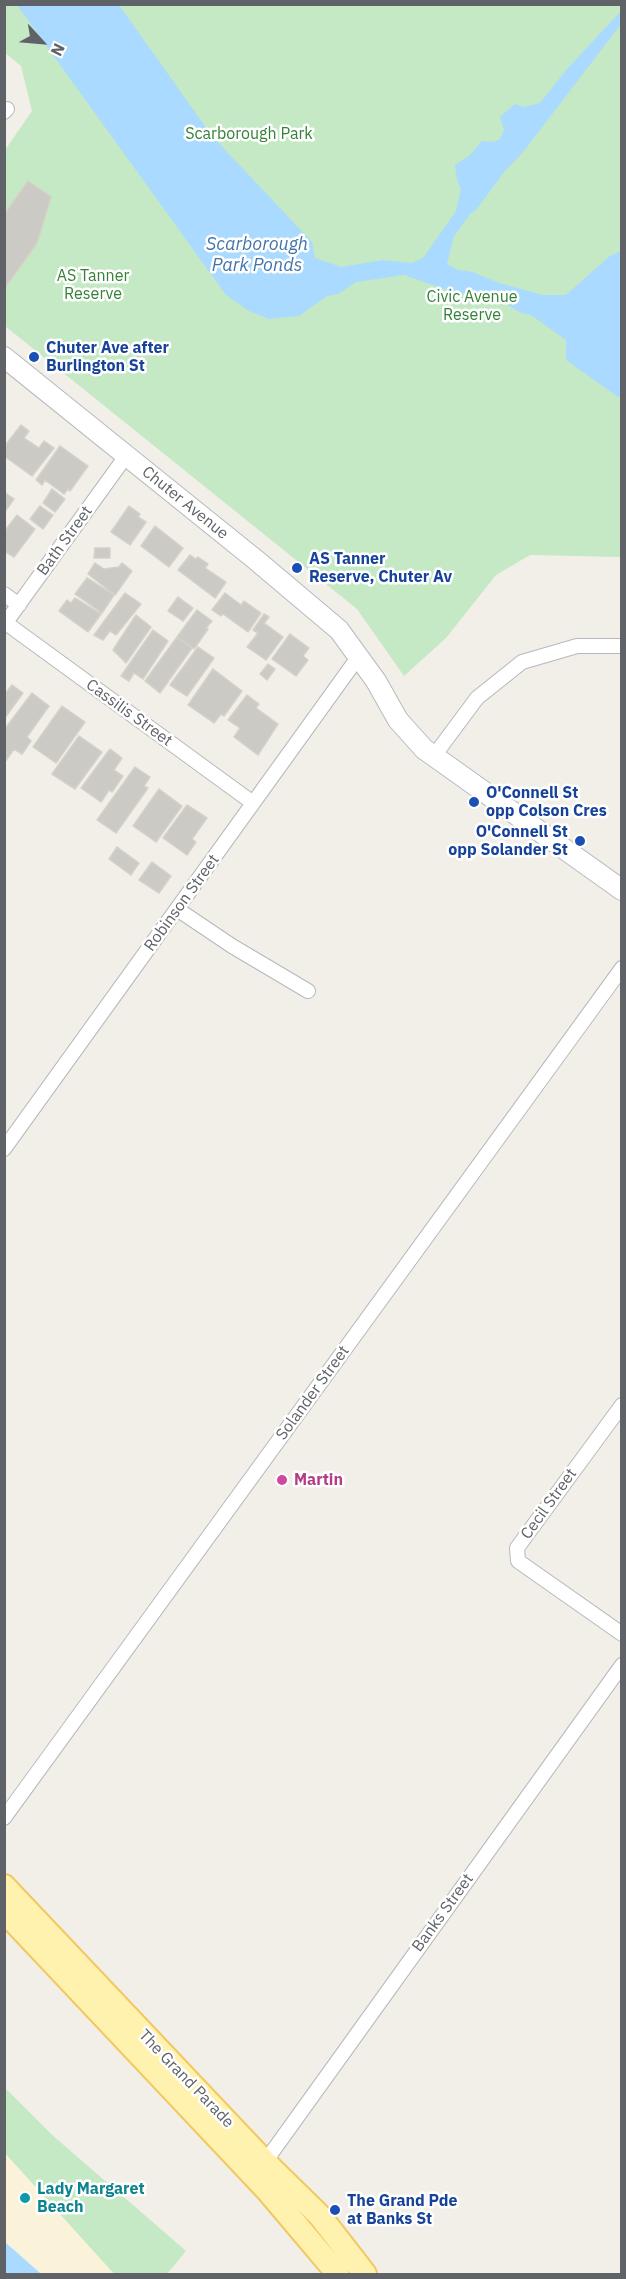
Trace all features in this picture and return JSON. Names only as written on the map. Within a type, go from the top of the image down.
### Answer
[{"type":"main road","name":"Chuter Avenue","points":[[4,357],[256,560],[339,630],[359,656],[398,720],[413,739],[621,890]]},
{"type":"main road","name":"The Grand Parade","points":[[4,1886],[265,2162],[320,2216],[360,2267],[375,2274]]},
{"type":"main road","name":"The Grand Parade","points":[[4,1911],[267,2190],[338,2274]]},
{"type":"street","name":"Bath Street","points":[[5,624],[126,456]]},
{"type":"street","points":[[4,594],[19,605]]},
{"type":"street","name":"Cassilis Street","points":[[5,624],[253,803]]},
{"type":"street","points":[[434,756],[477,698],[522,662],[577,646],[621,646]]},
{"type":"street","name":"Robinson Street","points":[[4,1149],[359,656]]},
{"type":"street","points":[[177,909],[232,946],[308,990]]},
{"type":"street","name":"Solander Street","points":[[4,1818],[621,968]]},
{"type":"street","name":"Cecil Street","points":[[621,1405],[517,1548],[518,1561],[621,1634]]},
{"type":"street","name":"Banks Street","points":[[265,2162],[621,1665]]},
{"type":"green space","points":[[4,5],[621,5],[621,557],[530,555],[496,575],[446,638],[404,676],[357,609],[5,326],[5,150],[32,111],[21,66],[5,53]]},
{"type":"green space","points":[[5,2088],[51,2134],[186,2251],[167,2274],[114,2274],[5,2153]]},
{"type":"sand","name":"Lady Margaret Beach","points":[[4,2153],[114,2274],[41,2274],[5,2242]]},
{"type":"water","name":"Scarborough Park Ponds","points":[[17,5],[119,5],[212,136],[312,242],[315,258],[341,267],[383,260],[412,263],[423,258],[456,211],[461,189],[455,165],[469,156],[482,141],[493,142],[500,139],[504,130],[500,117],[515,104],[524,107],[540,103],[567,69],[621,11],[621,24],[523,152],[504,172],[454,236],[447,264],[458,270],[473,272],[499,283],[543,295],[566,295],[610,256],[621,251],[621,396],[618,397],[566,360],[566,340],[531,315],[521,313],[508,305],[472,294],[458,294],[404,275],[356,282],[338,294],[327,296],[299,316],[269,319],[249,311],[226,295]]},
{"type":"water","points":[[5,2242],[39,2272],[41,2274],[5,2274]]},
{"type":"building","points":[[28,181],[51,197],[37,243],[4,289],[4,215]]},
{"type":"building","points":[[21,425],[29,431],[24,438],[39,448],[44,441],[54,448],[32,476],[4,456],[4,447]]},
{"type":"building","points":[[60,446],[88,466],[70,491],[68,489],[64,494],[45,480],[42,485],[36,480]]},
{"type":"building","points":[[52,489],[65,499],[55,512],[43,503]]},
{"type":"building","points":[[4,492],[14,499],[4,513]]},
{"type":"building","points":[[40,506],[53,515],[43,529],[30,519]]},
{"type":"building","points":[[129,506],[140,514],[138,517],[146,522],[130,545],[111,532]]},
{"type":"building","points":[[17,515],[35,529],[14,557],[4,551],[4,532]]},
{"type":"building","points":[[155,526],[183,548],[169,567],[141,546]]},
{"type":"building","points":[[95,548],[110,548],[110,558],[94,558]]},
{"type":"building","points":[[190,555],[208,564],[205,568],[226,582],[215,598],[178,570]]},
{"type":"building","points":[[95,563],[104,569],[119,567],[122,563],[132,571],[115,595],[88,574]]},
{"type":"building","points":[[87,578],[114,595],[102,613],[75,594]]},
{"type":"building","points":[[125,593],[141,604],[116,635],[110,631],[103,640],[94,635]]},
{"type":"building","points":[[225,593],[241,605],[244,601],[261,613],[248,632],[223,614],[221,616],[212,610]]},
{"type":"building","points":[[178,597],[193,608],[183,621],[168,611]]},
{"type":"building","points":[[75,598],[101,614],[88,632],[59,611],[67,600],[71,603]]},
{"type":"building","points":[[197,610],[212,621],[194,649],[177,637]]},
{"type":"building","points":[[264,614],[269,617],[264,623],[283,637],[266,660],[247,647],[258,633],[253,630]]},
{"type":"building","points":[[136,615],[151,627],[126,663],[113,650]]},
{"type":"building","points":[[153,630],[168,641],[143,679],[134,673],[129,681],[121,676]]},
{"type":"building","points":[[290,634],[309,648],[303,656],[308,660],[296,676],[272,659]]},
{"type":"building","points":[[177,637],[192,648],[160,693],[145,681]]},
{"type":"building","points":[[198,647],[214,658],[187,696],[170,685]]},
{"type":"building","points":[[268,664],[275,669],[267,680],[260,674]]},
{"type":"building","points":[[213,669],[242,691],[224,716],[221,714],[214,723],[188,705]]},
{"type":"building","points":[[12,685],[23,693],[4,719],[4,695]]},
{"type":"building","points":[[32,693],[49,706],[27,737],[31,741],[22,754],[14,749],[5,762],[4,730]]},
{"type":"building","points":[[247,695],[259,704],[256,708],[278,724],[258,755],[234,737],[240,728],[228,720]]},
{"type":"building","points":[[62,706],[85,722],[56,763],[33,747]]},
{"type":"building","points":[[79,736],[102,752],[75,789],[52,774]]},
{"type":"building","points":[[110,749],[122,758],[114,770],[123,776],[112,792],[109,790],[101,802],[81,788]]},
{"type":"building","points":[[135,767],[150,777],[144,786],[148,788],[116,833],[97,820]]},
{"type":"building","points":[[159,789],[182,806],[156,842],[133,826]]},
{"type":"building","points":[[187,805],[207,818],[192,839],[196,842],[187,855],[163,838]]},
{"type":"building","points":[[117,847],[139,863],[131,875],[109,859]]},
{"type":"building","points":[[152,862],[171,876],[159,893],[139,880]]},
{"type":"place","name":"Chuter Ave after Burlington St","points":[[34,357]]},
{"type":"place","name":"AS Tanner Reserve, Chuter Av","points":[[297,568]]},
{"type":"place","name":"O'Connell St opp Colson Cres","points":[[474,802]]},
{"type":"place","name":"O'Connell St opp Solander St","points":[[580,841]]},
{"type":"place","name":"Martin","points":[[282,1480]]},
{"type":"place","name":"Lady Margaret Beach","points":[[25,2198]]},
{"type":"place","name":"The Grand Pde at Banks St","points":[[335,2210]]},
{"type":"park label","name":"Scarborough Park","points":[[249,134]]},
{"type":"park label","name":"AS Tanner Reserve","points":[[93,285]]},
{"type":"park label","name":"Civic Avenue Reserve","points":[[472,306]]}]
